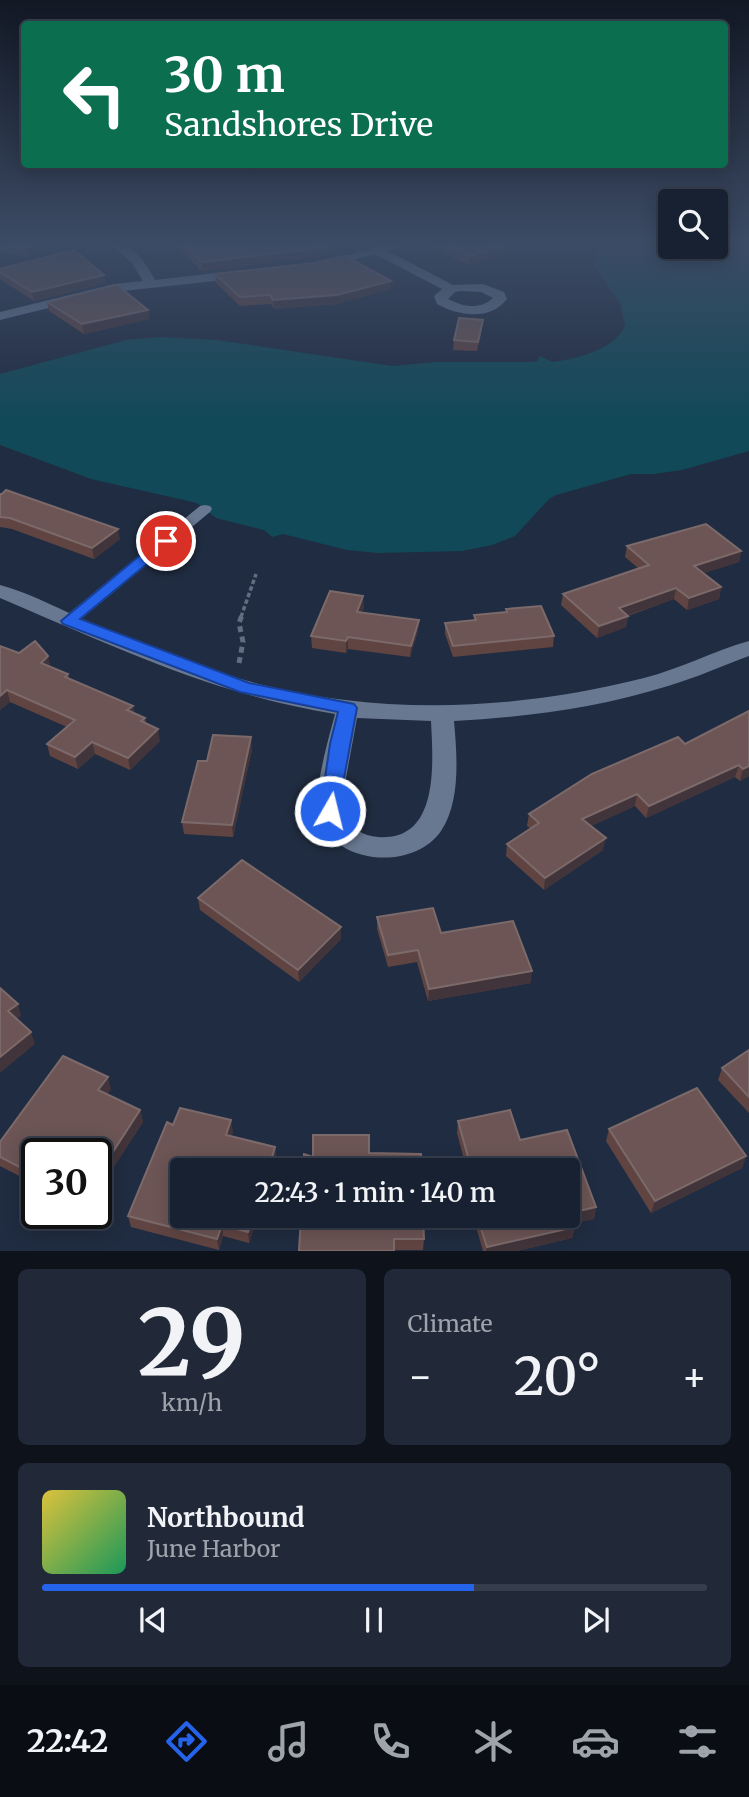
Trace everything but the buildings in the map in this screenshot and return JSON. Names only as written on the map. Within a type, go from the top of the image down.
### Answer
[{"type":"street","points":[[0,316],[53,302]]},
{"type":"street","points":[[0,591],[69,621],[228,682],[296,699],[348,708],[442,713],[531,709],[653,684],[749,648]]},
{"type":"street","points":[[348,708],[339,744],[330,811],[336,828],[348,838],[364,845],[387,848],[403,845],[419,837],[431,827],[439,809],[442,713]]},
{"type":"lane","points":[[69,621],[205,509]]},
{"type":"path","points":[[228,682],[241,658],[243,642],[239,624],[256,574]]},
{"type":"water","points":[[620,302],[749,302],[749,451],[682,470],[631,474],[556,495],[549,499],[515,536],[492,545],[462,551],[378,553],[347,550],[283,534],[272,537],[264,530],[216,518],[197,503],[91,479],[0,445],[0,374],[126,340],[161,337],[217,340],[392,366],[437,362],[532,362],[538,361],[539,356],[553,362],[584,355],[605,346],[621,333],[625,325]]},
{"type":"route","points":[[166,541],[69,621],[246,688],[348,708],[339,744],[330,811]]}]
